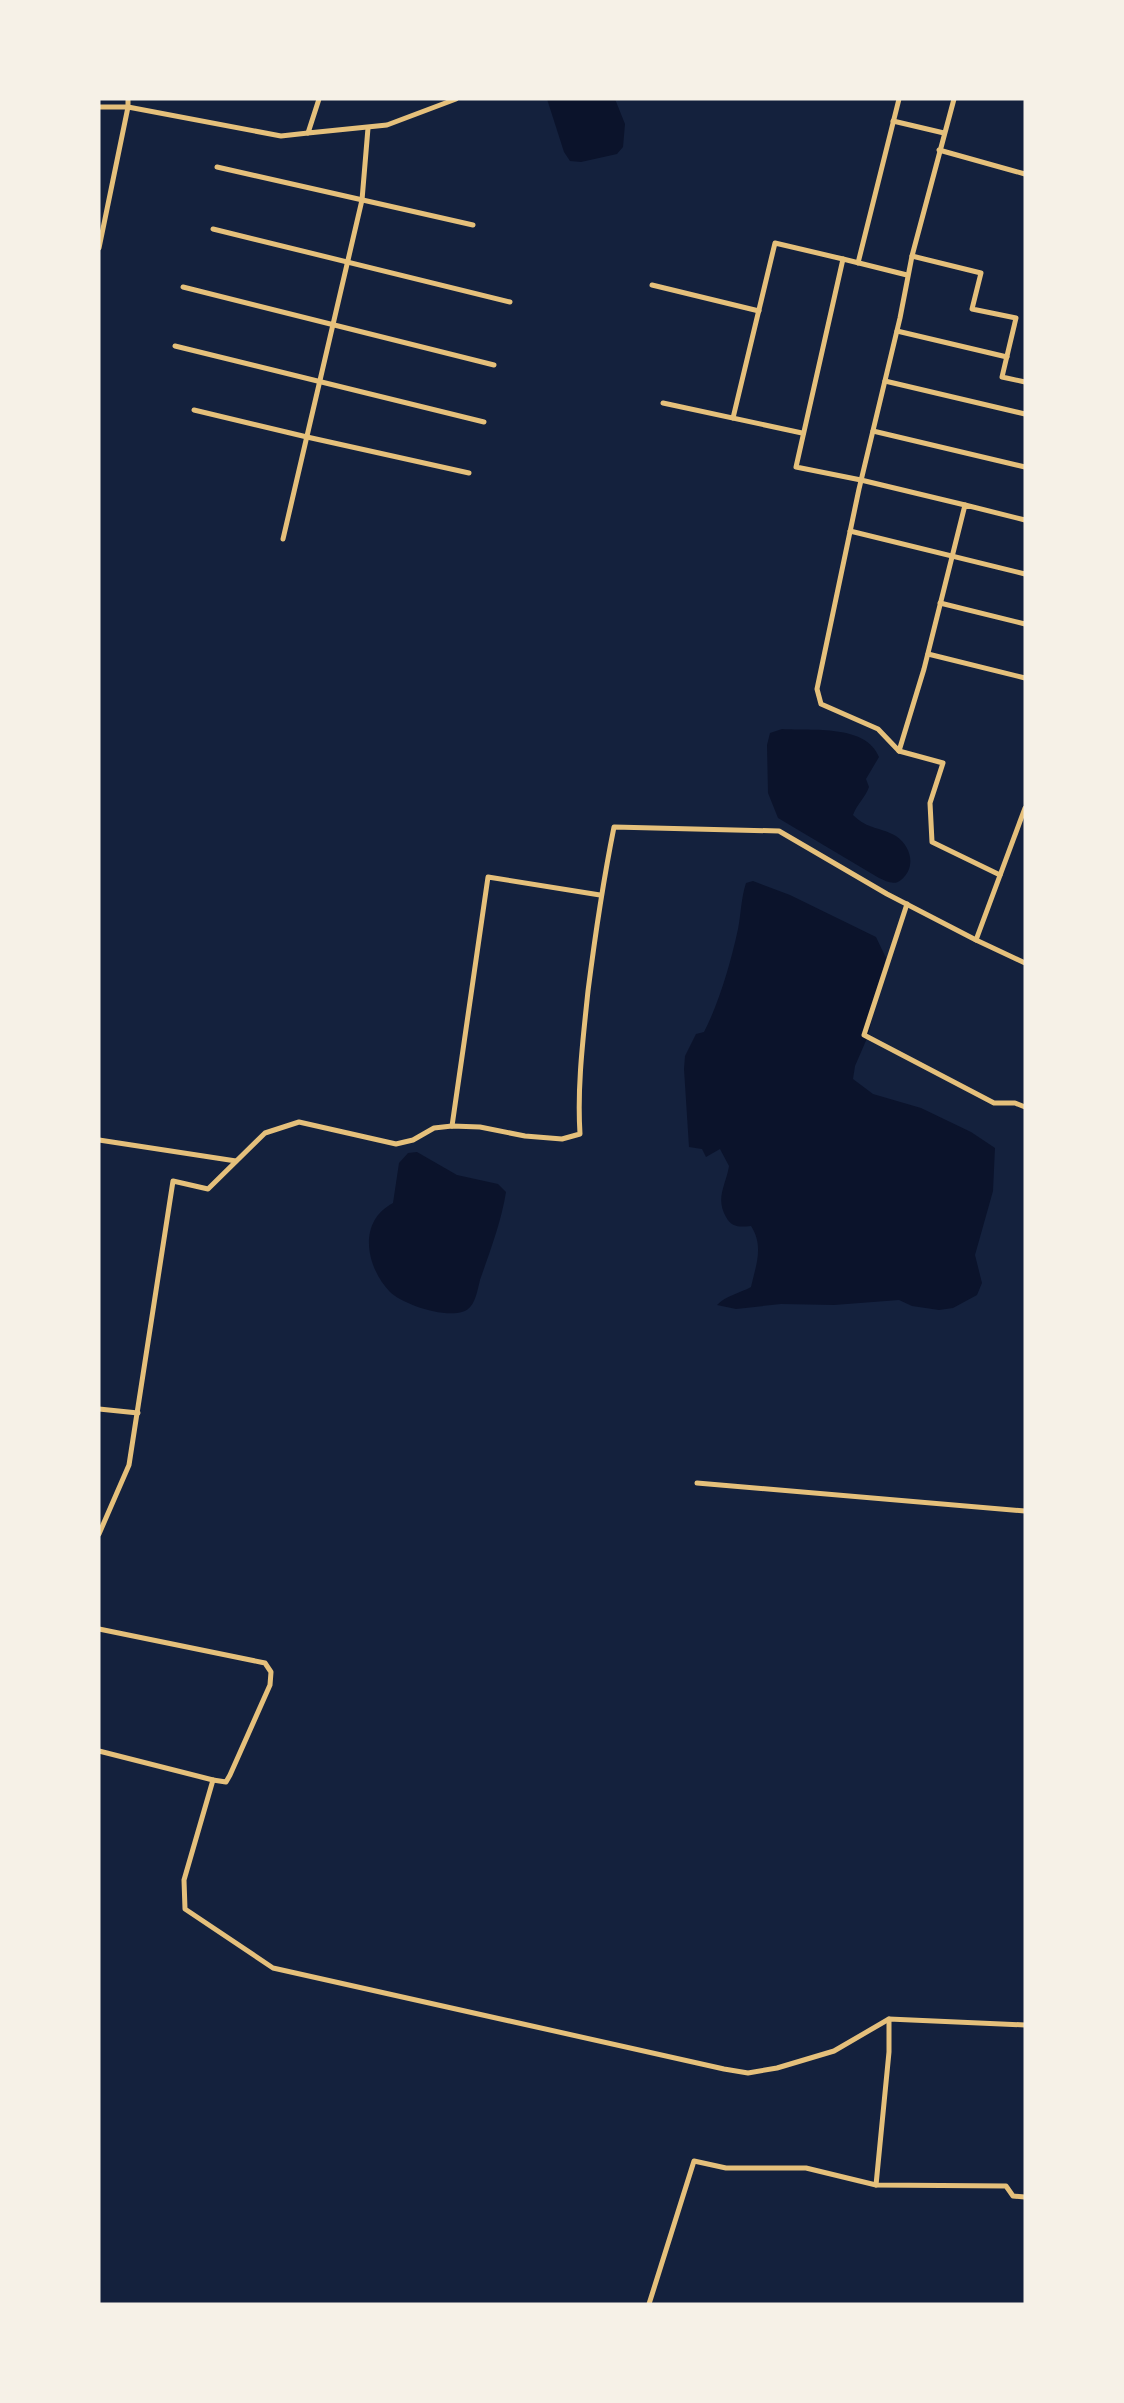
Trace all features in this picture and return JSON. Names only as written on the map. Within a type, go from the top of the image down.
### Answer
[{"type":"street","points":[[99,248],[128,99]]},
{"type":"street","points":[[308,133],[319,99]]},
{"type":"street","points":[[99,107],[128,107],[281,136],[387,126],[456,99]]},
{"type":"street","points":[[858,263],[899,99]]},
{"type":"street","points":[[954,99],[912,256],[897,331],[861,480],[817,689],[821,704],[878,729],[899,750],[943,763],[930,803],[932,842],[1000,875]]},
{"type":"street","points":[[893,121],[944,133]]},
{"type":"street","points":[[283,539],[362,200],[368,128]]},
{"type":"street","points":[[939,150],[1025,174]]},
{"type":"street","points":[[217,167],[473,225]]},
{"type":"street","points":[[213,229],[510,302]]},
{"type":"street","points":[[733,418],[775,243],[908,275]]},
{"type":"street","points":[[912,256],[981,273],[972,309],[1016,318],[1002,377],[1025,382]]},
{"type":"street","points":[[843,259],[796,467],[861,480],[1025,520]]},
{"type":"street","points":[[652,285],[759,311]]},
{"type":"street","points":[[183,286],[494,365]]},
{"type":"street","points":[[897,331],[1007,357]]},
{"type":"street","points":[[175,346],[484,422]]},
{"type":"street","points":[[885,381],[1025,414]]},
{"type":"street","points":[[663,403],[802,433]]},
{"type":"street","points":[[194,410],[469,473]]},
{"type":"street","points":[[873,431],[1025,468]]},
{"type":"street","points":[[899,750],[928,654],[964,505]]},
{"type":"street","points":[[850,531],[1025,574]]},
{"type":"street","points":[[940,603],[1025,624]]},
{"type":"street","points":[[928,654],[1025,678]]},
{"type":"street","points":[[976,940],[1025,808]]},
{"type":"street","points":[[99,1534],[129,1465],[172,1181],[208,1189],[265,1133],[299,1122],[396,1144],[413,1140],[434,1128],[452,1126],[480,1127],[525,1136],[562,1139],[580,1134],[578,1111],[583,1035],[600,895],[614,827],[779,831],[907,904],[1025,963]]},
{"type":"street","points":[[452,1126],[488,877],[600,895]]},
{"type":"street","points":[[907,904],[864,1035],[994,1103],[1015,1103],[1025,1107]]},
{"type":"street","points":[[99,1140],[236,1161]]},
{"type":"street","points":[[99,1409],[138,1413]]},
{"type":"street","points":[[697,1483],[1025,1511]]},
{"type":"street","points":[[99,1629],[265,1663],[271,1672],[270,1685],[226,1782],[99,1751]]},
{"type":"street","points":[[213,1780],[184,1880],[185,1909],[273,1968],[748,2073],[777,2068],[834,2051],[889,2019],[1025,2025]]},
{"type":"street","points":[[876,2185],[889,2052],[889,2019]]},
{"type":"street","points":[[649,2304],[694,2161],[726,2168],[806,2168],[876,2185],[1006,2186],[1012,2196],[1025,2197]]},
{"type":"water","points":[[547,99],[615,99],[625,124],[623,147],[617,154],[581,162],[570,161],[564,152]]},
{"type":"water","points":[[782,729],[837,731],[863,739],[872,746],[879,757],[866,779],[869,787],[853,815],[869,826],[896,836],[906,846],[910,864],[909,870],[901,880],[893,883],[879,878],[778,818],[768,793],[767,745],[770,733]]},
{"type":"water","points":[[753,881],[790,895],[876,937],[886,958],[868,1036],[855,1066],[853,1079],[873,1094],[921,1108],[971,1132],[995,1148],[993,1191],[975,1255],[982,1283],[977,1295],[953,1308],[939,1310],[912,1306],[899,1300],[834,1305],[781,1304],[736,1309],[717,1305],[728,1297],[751,1287],[758,1248],[751,1226],[734,1225],[728,1221],[723,1210],[721,1198],[729,1166],[720,1149],[706,1157],[702,1149],[689,1147],[685,1056],[696,1034],[704,1032],[715,1008],[732,955],[746,883]]},
{"type":"water","points":[[417,1152],[457,1175],[498,1184],[506,1192],[476,1297],[471,1306],[464,1311],[443,1313],[430,1311],[397,1297],[382,1282],[371,1258],[370,1233],[374,1221],[393,1203],[399,1163],[408,1153]]}]
